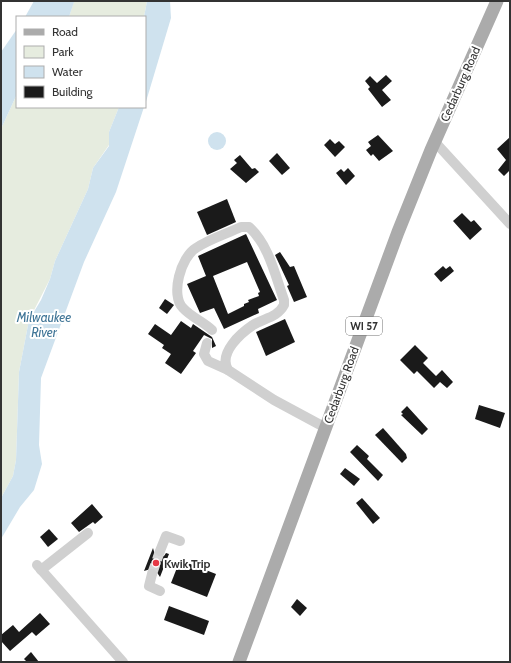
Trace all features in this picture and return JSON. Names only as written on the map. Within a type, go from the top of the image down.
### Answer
[{"type":"main road","name":"Cedarburg Road","points":[[239,662],[398,232],[435,142],[497,1]]},
{"type":"street","points":[[435,142],[510,224]]},
{"type":"street","points":[[228,370],[226,366],[227,353],[234,341],[253,325],[275,315],[284,305],[284,300],[268,254],[255,232],[249,227],[241,227],[194,248],[186,260],[179,276],[177,289],[180,305],[211,336],[204,354],[208,361],[228,370],[274,400],[326,428]]},
{"type":"street","points":[[88,533],[39,568],[123,662]]},
{"type":"street","points":[[160,551],[166,536],[180,541]]},
{"type":"street","points":[[152,574],[149,586],[160,591]]},
{"type":"green space","points":[[74,1],[147,1],[144,16],[69,16]]},
{"type":"green space","points":[[16,96],[16,108],[119,108],[109,132],[109,145],[93,168],[88,189],[55,261],[50,279],[29,320],[19,372],[16,460],[13,476],[1,498],[1,129]]},
{"type":"water","points":[[34,1],[74,1],[69,16],[26,16]]},
{"type":"water","points":[[147,1],[170,1],[171,18],[146,102],[146,16],[144,16]]},
{"type":"water","points":[[16,30],[16,96],[1,129],[1,52]]},
{"type":"water","name":"Milwaukee River","points":[[119,108],[144,108],[116,192],[84,262],[41,378],[39,445],[42,464],[34,490],[20,507],[1,539],[1,498],[13,476],[16,460],[19,372],[29,320],[41,300],[50,279],[55,261],[88,189],[93,168],[109,146],[109,132]]},
{"type":"water","points":[[217,132],[223,135],[226,141],[223,147],[217,150],[211,147],[208,141],[211,135]]},
{"type":"building","points":[[386,75],[392,81],[382,90],[391,100],[382,107],[368,89],[370,87],[365,81],[370,76],[377,83]]},
{"type":"building","points":[[378,135],[393,151],[379,161],[373,154],[371,156],[366,150],[371,146],[368,142]]},
{"type":"building","points":[[510,137],[510,170],[504,176],[498,170],[506,160],[497,149]]},
{"type":"building","points":[[330,139],[335,144],[339,141],[345,147],[335,157],[324,145]]},
{"type":"building","points":[[277,153],[290,168],[282,175],[269,161]]},
{"type":"building","points":[[240,155],[252,169],[255,168],[259,172],[246,183],[230,169],[237,163],[234,160]]},
{"type":"building","points":[[348,168],[355,176],[346,185],[336,173],[341,169],[344,172]]},
{"type":"building","points":[[227,199],[236,222],[207,235],[197,212]]},
{"type":"building","points":[[462,213],[471,222],[474,220],[482,229],[470,240],[453,221]]},
{"type":"building","points":[[246,234],[277,300],[258,309],[259,313],[224,329],[214,308],[200,313],[187,284],[206,276],[198,256]],"holes":[[[247,262],[260,292],[258,293],[259,296],[248,300],[249,302],[244,304],[244,306],[228,314],[213,276]]]},
{"type":"building","points":[[280,252],[290,267],[294,266],[307,297],[294,302],[287,286],[289,285],[275,255]]},
{"type":"building","points":[[443,266],[446,269],[450,266],[454,271],[441,282],[434,274]]},
{"type":"building","points":[[165,299],[174,305],[167,314],[159,308]]},
{"type":"building","points":[[285,319],[295,342],[266,356],[256,332]]},
{"type":"building","points":[[181,321],[191,328],[193,324],[212,337],[216,346],[212,348],[212,339],[204,335],[193,351],[196,353],[181,374],[165,363],[171,354],[162,348],[164,345],[148,334],[155,324],[171,335]]},
{"type":"building","points":[[415,345],[428,358],[423,363],[436,376],[442,370],[453,382],[447,388],[440,382],[434,388],[417,371],[414,374],[400,360]]},
{"type":"building","points":[[479,405],[505,413],[500,428],[475,419]]},
{"type":"building","points":[[407,406],[428,429],[422,435],[401,415],[403,414],[401,412]]},
{"type":"building","points":[[383,428],[406,454],[407,458],[402,463],[375,435]]},
{"type":"building","points":[[357,445],[369,456],[367,459],[383,475],[378,481],[350,452]]},
{"type":"building","points":[[345,468],[360,479],[354,486],[340,474]]},
{"type":"building","points":[[362,498],[380,518],[373,524],[356,503]]},
{"type":"building","points":[[92,504],[103,517],[95,524],[93,522],[79,532],[71,523]]},
{"type":"building","points":[[49,529],[58,539],[48,547],[40,537]]},
{"type":"building","name":"Kwik Trip","points":[[153,548],[155,555],[158,557],[164,556],[166,553],[169,554],[160,577],[154,568],[144,571]]},
{"type":"building","name":"Kwik Trip","points":[[180,560],[216,574],[207,597],[171,583]]},
{"type":"building","points":[[297,599],[307,608],[300,616],[291,607]]},
{"type":"building","points":[[169,606],[209,621],[204,635],[164,620]]},
{"type":"building","points":[[40,613],[50,624],[36,636],[32,632],[10,651],[1,641],[1,635],[13,625],[19,632]]},
{"type":"building","points":[[31,652],[39,662],[27,662],[24,659]]},
{"type":"tunnel","points":[[152,574],[160,551]]},
{"type":"place","name":"Kwik Trip","points":[[156,563]]}]
